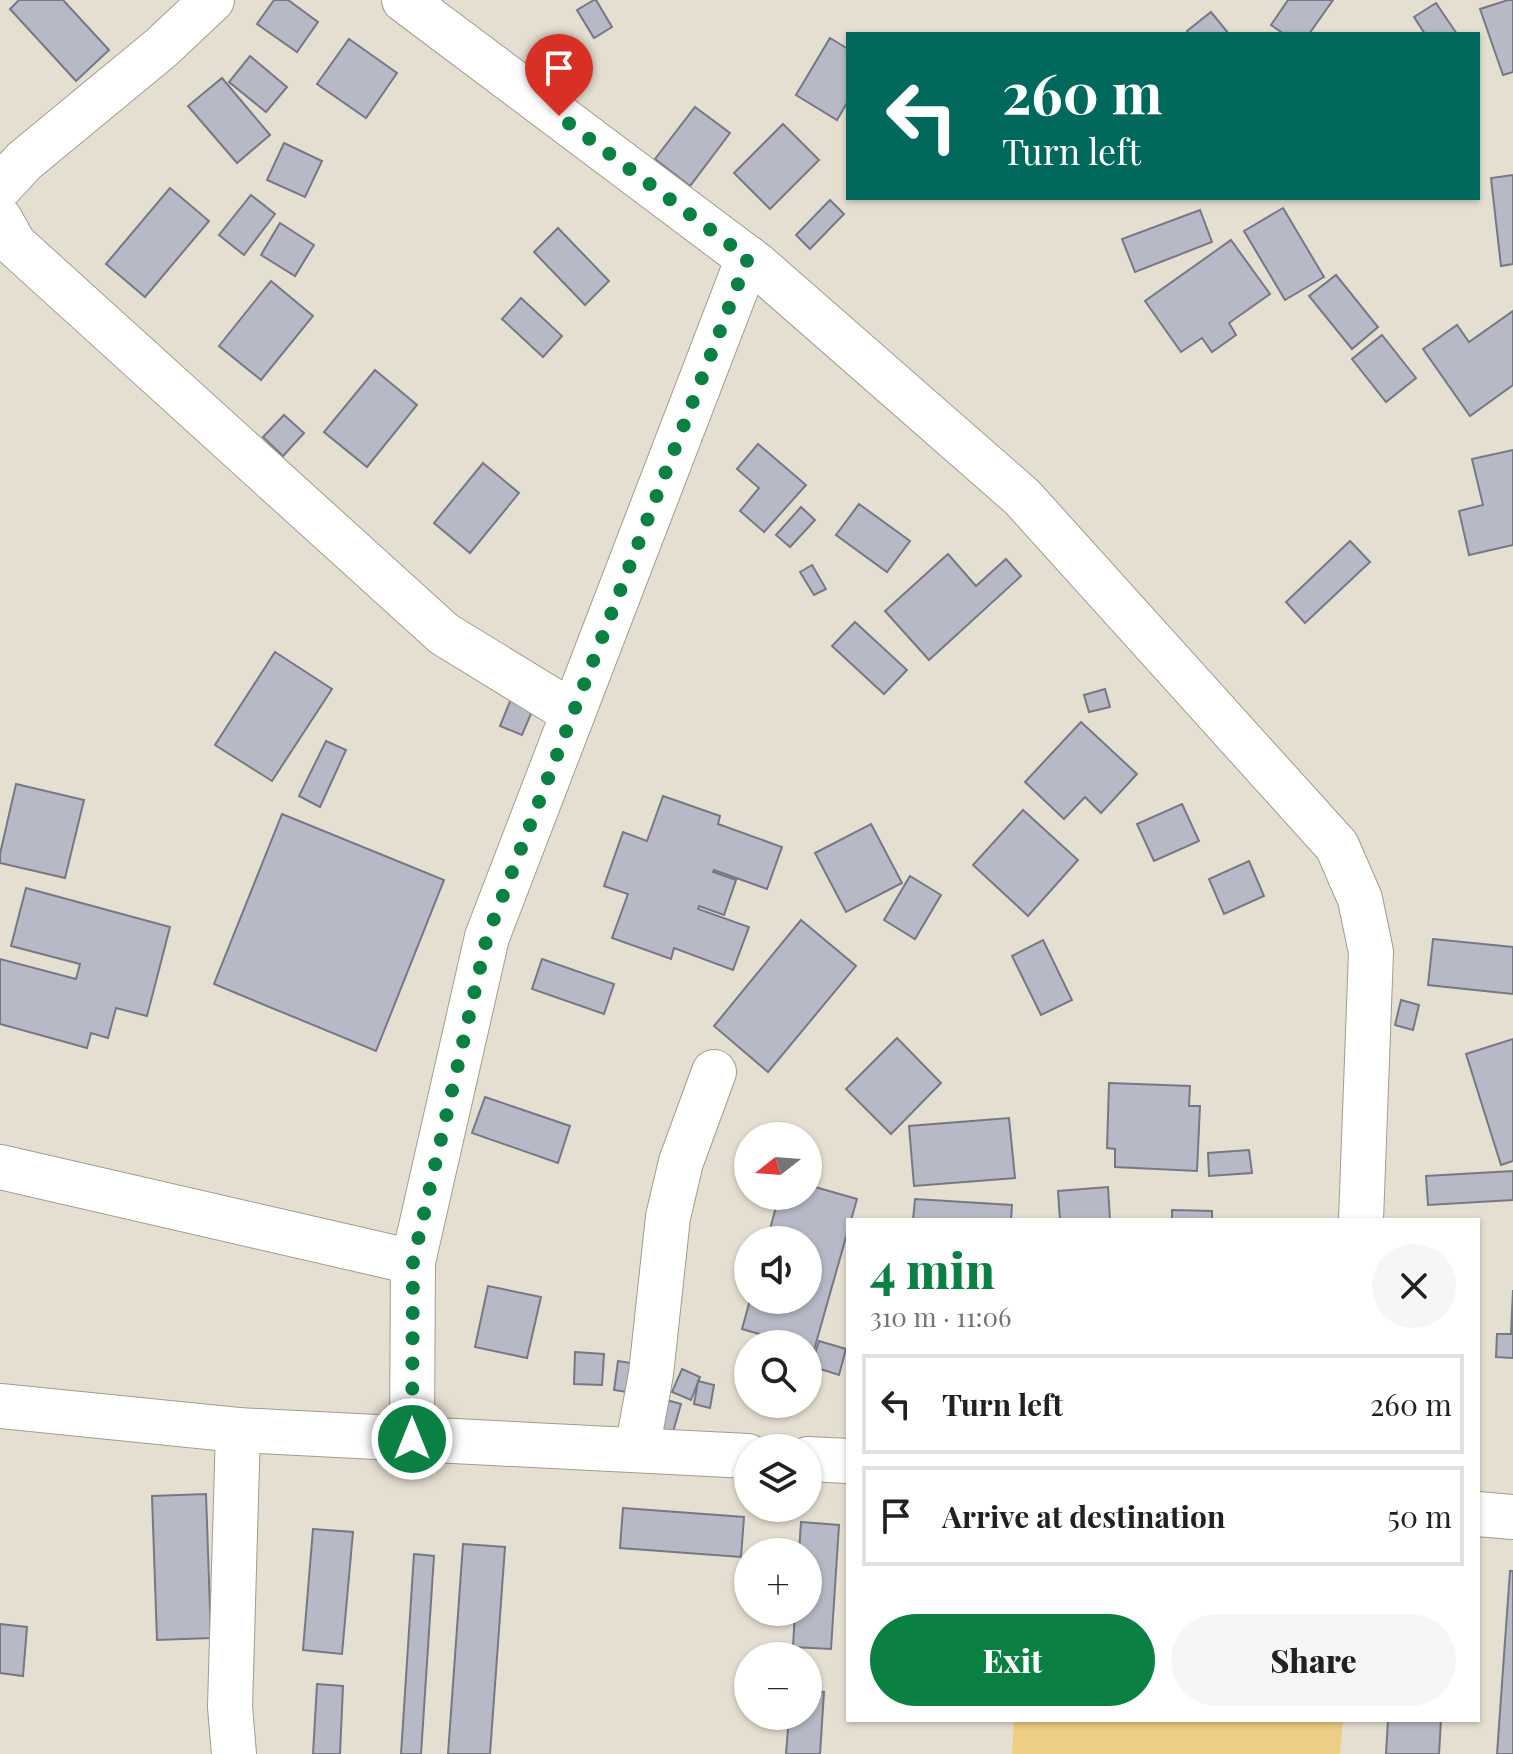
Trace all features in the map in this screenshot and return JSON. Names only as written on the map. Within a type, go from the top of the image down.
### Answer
[{"type":"street","points":[[0,187],[24,161],[161,48],[212,0]]},
{"type":"street","points":[[404,0],[449,13],[748,258],[1022,497],[1337,846],[1360,899],[1371,952],[1361,1218]]},
{"type":"street","points":[[0,219],[14,244],[444,634],[573,713]]},
{"type":"street","points":[[412,1439],[413,1262],[487,937],[748,258]]},
{"type":"street","points":[[637,1450],[651,1374],[668,1217],[681,1162],[714,1072]]},
{"type":"street","points":[[0,1167],[413,1262]]},
{"type":"street","points":[[0,1406],[238,1430],[734,1455]]},
{"type":"street","points":[[234,1754],[230,1707],[238,1430]]},
{"type":"street","points":[[822,1460],[846,1461]]},
{"type":"street","points":[[1480,1514],[1513,1517]]},
{"type":"shaded area","points":[[1014,1722],[1343,1722],[1340,1754],[1012,1754]]},
{"type":"building","points":[[19,0],[63,0],[109,50],[76,81],[10,9]]},
{"type":"building","points":[[274,0],[288,0],[318,22],[297,52],[257,24]]},
{"type":"building","points":[[594,0],[612,27],[594,38],[577,10]]},
{"type":"building","points":[[1288,0],[1333,0],[1310,32],[1281,32],[1271,25]]},
{"type":"building","points":[[1513,0],[1513,72],[1503,75],[1480,9]]},
{"type":"building","points":[[1436,3],[1456,32],[1424,32],[1414,17]]},
{"type":"building","points":[[1211,12],[1227,32],[1188,32]]},
{"type":"building","points":[[830,38],[846,48],[846,104],[837,120],[796,95]]},
{"type":"building","points":[[349,39],[397,73],[366,118],[317,84]]},
{"type":"building","points":[[250,56],[287,87],[266,112],[229,82]]},
{"type":"building","points":[[222,78],[270,135],[237,163],[188,106]]},
{"type":"building","points":[[695,107],[730,133],[690,186],[655,159]]},
{"type":"building","points":[[783,124],[819,160],[770,209],[734,173]]},
{"type":"building","points":[[284,143],[322,161],[305,197],[267,180]]},
{"type":"building","points":[[1513,175],[1513,264],[1501,266],[1491,178]]},
{"type":"building","points":[[170,188],[209,221],[145,297],[106,264]]},
{"type":"building","points":[[251,195],[275,214],[244,255],[219,235]]},
{"type":"building","points":[[830,200],[844,214],[810,249],[796,235]]},
{"type":"building","points":[[1283,208],[1324,277],[1285,300],[1244,231]]},
{"type":"building","points":[[1200,210],[1212,242],[1135,272],[1122,239]]},
{"type":"building","points":[[280,223],[314,245],[295,276],[261,255]]},
{"type":"building","points":[[558,228],[609,281],[585,305],[534,252]]},
{"type":"building","points":[[1231,240],[1270,294],[1229,323],[1236,335],[1212,352],[1202,338],[1181,352],[1145,301]]},
{"type":"building","points":[[1336,275],[1378,327],[1352,349],[1309,296]]},
{"type":"building","points":[[271,281],[313,316],[261,380],[219,346]]},
{"type":"building","points":[[521,298],[562,336],[543,357],[502,319]]},
{"type":"building","points":[[1513,311],[1513,385],[1470,416],[1423,349],[1457,325],[1469,342]]},
{"type":"building","points":[[1382,335],[1416,378],[1386,402],[1352,359]]},
{"type":"building","points":[[375,370],[417,405],[367,467],[324,432]]},
{"type":"building","points":[[284,415],[304,433],[283,456],[263,437]]},
{"type":"building","points":[[758,444],[806,485],[764,532],[740,511],[759,488],[737,469]]},
{"type":"building","points":[[1513,450],[1513,545],[1469,555],[1459,511],[1483,505],[1472,459]]},
{"type":"building","points":[[483,463],[519,493],[470,553],[434,523]]},
{"type":"building","points":[[859,504],[910,541],[887,572],[836,535]]},
{"type":"building","points":[[801,507],[815,520],[790,547],[776,535]]},
{"type":"building","points":[[1350,541],[1370,562],[1305,623],[1286,602]]},
{"type":"building","points":[[948,554],[976,586],[1006,559],[1021,576],[929,660],[885,611]]},
{"type":"building","points":[[812,565],[826,589],[814,595],[800,572]]},
{"type":"building","points":[[855,622],[907,670],[884,694],[832,646]]},
{"type":"building","points":[[275,652],[332,689],[272,781],[215,745]]},
{"type":"building","points":[[1105,689],[1110,707],[1089,712],[1084,695]]},
{"type":"building","points":[[511,699],[533,709],[522,735],[500,726]]},
{"type":"building","points":[[1081,722],[1137,774],[1101,813],[1085,797],[1064,819],[1025,782]]},
{"type":"building","points":[[326,741],[346,750],[320,807],[299,796]]},
{"type":"building","points":[[16,784],[84,800],[65,878],[0,863]]},
{"type":"building","points":[[663,796],[720,816],[718,824],[782,847],[767,889],[714,870],[736,880],[724,915],[699,906],[698,909],[749,927],[733,970],[674,948],[671,959],[612,938],[628,894],[604,886],[623,832],[647,841]]},
{"type":"building","points":[[1182,804],[1199,841],[1154,861],[1137,824]]},
{"type":"building","points":[[1023,810],[1078,860],[1028,916],[973,865]]},
{"type":"building","points":[[282,814],[444,880],[376,1051],[214,984]]},
{"type":"building","points":[[871,824],[902,883],[846,912],[815,853]]},
{"type":"building","points":[[1249,861],[1264,896],[1224,914],[1209,879]]},
{"type":"building","points":[[910,876],[941,895],[915,939],[884,920]]},
{"type":"building","points":[[26,888],[170,927],[147,1016],[116,1008],[108,1038],[91,1033],[87,1048],[0,1024],[0,959],[76,979],[80,964],[11,946]]},
{"type":"building","points":[[801,920],[856,966],[768,1072],[714,1026]]},
{"type":"building","points":[[1433,939],[1513,947],[1513,994],[1428,985]]},
{"type":"building","points":[[1043,940],[1072,1000],[1041,1015],[1012,956]]},
{"type":"building","points":[[542,959],[614,984],[604,1014],[532,989]]},
{"type":"building","points":[[1401,1000],[1419,1005],[1413,1030],[1395,1025]]},
{"type":"building","points":[[897,1038],[941,1083],[891,1134],[846,1089]]},
{"type":"building","points":[[1513,1039],[1513,1161],[1501,1165],[1466,1054]]},
{"type":"building","points":[[1109,1083],[1190,1086],[1189,1106],[1200,1106],[1197,1171],[1115,1167],[1115,1149],[1107,1148]]},
{"type":"building","points":[[485,1097],[570,1126],[558,1163],[472,1133]]},
{"type":"building","points":[[1009,1118],[1015,1178],[914,1186],[909,1126]]},
{"type":"building","points":[[1249,1150],[1252,1173],[1209,1176],[1208,1153]]},
{"type":"building","points":[[1513,1171],[1513,1200],[1428,1205],[1426,1176]]},
{"type":"building","points":[[1108,1187],[1110,1218],[1060,1218],[1058,1191]]},
{"type":"building","points":[[822,1189],[857,1199],[852,1218],[846,1218],[846,1237],[820,1330],[742,1329],[746,1314],[822,1314],[822,1226],[771,1226],[775,1210],[822,1210]]},
{"type":"building","points":[[915,1199],[1012,1205],[1011,1218],[913,1218]]},
{"type":"building","points":[[1172,1210],[1212,1211],[1212,1218],[1172,1218]]},
{"type":"building","points":[[488,1286],[541,1297],[527,1358],[475,1347]]},
{"type":"building","points":[[1513,1290],[1513,1358],[1496,1357],[1497,1334],[1511,1334]]},
{"type":"building","points":[[822,1342],[846,1349],[839,1375],[822,1370]]},
{"type":"building","points":[[575,1352],[604,1354],[602,1385],[574,1384]]},
{"type":"building","points":[[618,1361],[643,1365],[639,1394],[614,1390]]},
{"type":"building","points":[[682,1369],[700,1377],[691,1400],[672,1392]]},
{"type":"building","points":[[698,1381],[714,1385],[710,1408],[694,1404]]},
{"type":"building","points":[[663,1399],[681,1404],[673,1432],[654,1427]]},
{"type":"building","points":[[206,1494],[211,1638],[157,1640],[152,1496]]},
{"type":"building","points":[[623,1508],[734,1516],[734,1522],[744,1522],[742,1538],[734,1538],[734,1556],[620,1548]]},
{"type":"building","points":[[801,1522],[839,1525],[831,1649],[822,1649],[822,1642],[793,1642],[794,1626],[822,1626],[822,1538],[800,1538]]},
{"type":"building","points":[[313,1529],[353,1532],[342,1654],[303,1650]]},
{"type":"building","points":[[463,1544],[505,1547],[490,1754],[448,1754]]},
{"type":"building","points":[[414,1554],[434,1556],[421,1754],[401,1754]]},
{"type":"building","points":[[1510,1571],[1513,1571],[1513,1754],[1497,1754]]},
{"type":"building","points":[[0,1624],[27,1627],[23,1676],[0,1673]]},
{"type":"building","points":[[317,1684],[343,1686],[340,1754],[313,1754]]},
{"type":"building","points":[[1388,1722],[1441,1722],[1439,1754],[1386,1754]]},
{"type":"building","points":[[788,1730],[822,1730],[820,1754],[786,1754]]},
{"type":"route","points":[[412,1439],[413,1262],[487,937],[748,258],[559,116]]}]
